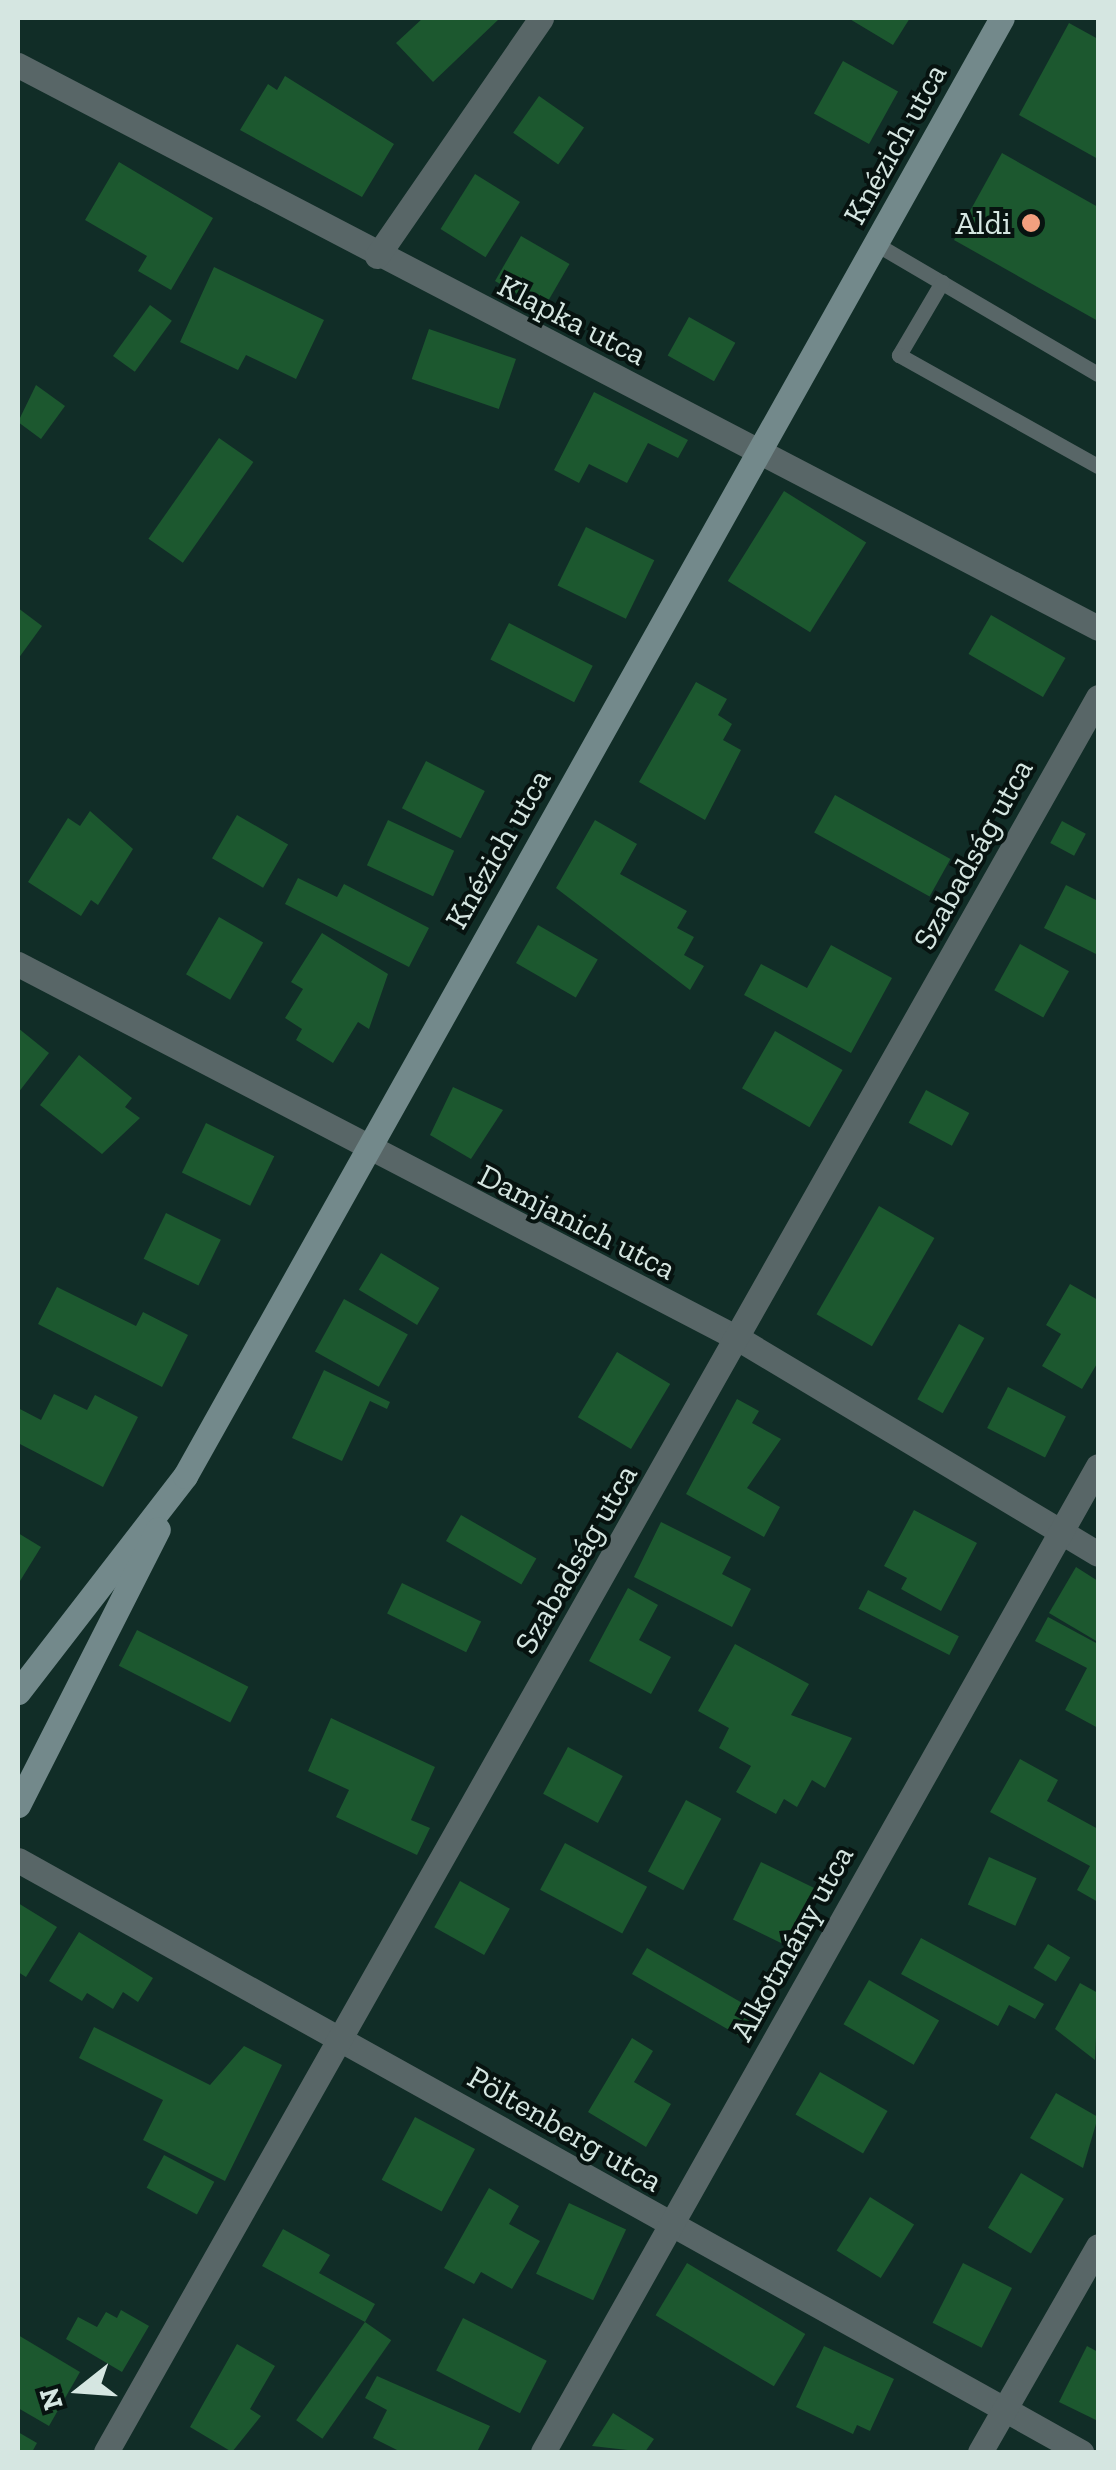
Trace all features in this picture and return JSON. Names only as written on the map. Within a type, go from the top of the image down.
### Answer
[{"type":"street","points":[[377,256],[541,18]]},
{"type":"street","name":"Knézich utca","points":[[18,1692],[185,1476],[1002,18]]},
{"type":"street","name":"Klapka utca","points":[[18,65],[377,256],[1098,628]]},
{"type":"street","name":"Szabadság utca","points":[[106,2452],[739,1339],[1098,697]]},
{"type":"street","name":"Damjanich utca","points":[[18,964],[364,1152],[739,1339],[1098,1554]]},
{"type":"street","name":"Alkotmány utca","points":[[543,2452],[1098,1466]]},
{"type":"street","points":[[18,1805],[185,1476]]},
{"type":"street","name":"Pöltenberg utca","points":[[18,1860],[1080,2452]]},
{"type":"street","points":[[980,2452],[1098,2246]]},
{"type":"lane","points":[[876,244],[1098,374]]},
{"type":"lane","points":[[942,282],[899,355],[1098,466]]},
{"type":"building","points":[[423,18],[500,18],[433,82],[396,43]]},
{"type":"building","points":[[848,18],[910,18],[893,45]]},
{"type":"building","points":[[1069,23],[1098,39],[1098,159],[1019,115]]},
{"type":"building","points":[[843,61],[898,92],[869,144],[814,113]]},
{"type":"building","points":[[285,76],[394,144],[362,197],[240,130],[268,84],[277,90]]},
{"type":"building","points":[[539,96],[584,128],[558,164],[513,133]]},
{"type":"building","name":"Aldi","points":[[1002,153],[1098,207],[1098,321],[954,240]]},
{"type":"building","points":[[119,162],[213,218],[171,290],[138,271],[147,256],[85,220]]},
{"type":"building","points":[[475,174],[520,202],[486,257],[441,229]]},
{"type":"building","points":[[521,236],[569,264],[543,309],[495,281]]},
{"type":"building","points":[[214,267],[324,320],[296,379],[246,355],[238,370],[180,342]]},
{"type":"building","points":[[150,305],[172,321],[135,372],[113,356]]},
{"type":"building","points":[[689,317],[735,343],[714,381],[668,355]]},
{"type":"building","points":[[429,329],[516,359],[499,409],[412,379]]},
{"type":"building","points":[[36,385],[65,406],[41,439],[18,422]]},
{"type":"building","points":[[594,392],[688,440],[678,458],[648,443],[627,483],[589,464],[579,483],[554,470]]},
{"type":"building","points":[[219,438],[253,462],[183,563],[148,539]]},
{"type":"building","points":[[784,491],[866,542],[810,632],[728,581]]},
{"type":"building","points":[[586,527],[654,560],[626,619],[558,585]]},
{"type":"building","points":[[18,608],[42,626],[18,659]]},
{"type":"building","points":[[991,615],[1065,658],[1043,697],[968,654]]},
{"type":"building","points":[[509,623],[593,666],[574,702],[490,660]]},
{"type":"building","points":[[696,682],[727,699],[718,715],[732,724],[723,740],[741,750],[705,820],[639,782]]},
{"type":"building","points":[[426,761],[485,791],[461,838],[402,808]]},
{"type":"building","points":[[835,795],[950,859],[930,897],[814,833]]},
{"type":"building","points":[[90,811],[133,849],[98,905],[91,900],[81,916],[28,882],[68,818],[80,826]]},
{"type":"building","points":[[237,815],[288,844],[263,888],[212,858]]},
{"type":"building","points":[[388,820],[454,851],[433,896],[367,865]]},
{"type":"building","points":[[595,820],[637,844],[620,874],[687,911],[677,928],[694,937],[684,955],[704,966],[690,990],[556,888]]},
{"type":"building","points":[[1062,821],[1086,834],[1074,856],[1050,843]]},
{"type":"building","points":[[298,878],[337,897],[344,884],[429,928],[409,967],[285,904]]},
{"type":"building","points":[[1066,885],[1098,901],[1098,955],[1044,928]]},
{"type":"building","points":[[219,917],[263,942],[230,1000],[186,974]]},
{"type":"building","points":[[538,925],[598,959],[576,998],[516,963]]},
{"type":"building","points":[[322,933],[388,974],[369,1029],[358,1022],[333,1063],[296,1040],[302,1029],[285,1018],[303,989],[291,982]]},
{"type":"building","points":[[1020,944],[1069,971],[1043,1018],[994,990]]},
{"type":"building","points":[[831,945],[892,978],[851,1053],[744,995],[761,964],[807,988]]},
{"type":"building","points":[[18,1028],[49,1053],[18,1093]]},
{"type":"building","points":[[775,1031],[843,1070],[810,1127],[742,1088]]},
{"type":"building","points":[[79,1055],[132,1098],[125,1107],[140,1118],[102,1154],[40,1105]]},
{"type":"building","points":[[453,1087],[503,1110],[471,1159],[430,1135]]},
{"type":"building","points":[[926,1090],[969,1113],[952,1146],[909,1123]]},
{"type":"building","points":[[206,1123],[274,1156],[250,1206],[182,1172]]},
{"type":"building","points":[[879,1206],[934,1238],[872,1346],[816,1314]]},
{"type":"building","points":[[166,1213],[221,1240],[198,1286],[144,1259]]},
{"type":"building","points":[[381,1253],[439,1288],[417,1325],[359,1290]]},
{"type":"building","points":[[1070,1284],[1098,1300],[1098,1362],[1082,1389],[1042,1366],[1061,1334],[1046,1325]]},
{"type":"building","points":[[57,1287],[136,1326],[143,1312],[188,1335],[162,1387],[38,1324]]},
{"type":"building","points":[[344,1299],[408,1334],[379,1387],[315,1351]]},
{"type":"building","points":[[959,1324],[984,1338],[943,1413],[917,1399]]},
{"type":"building","points":[[617,1352],[670,1384],[631,1449],[578,1417]]},
{"type":"building","points":[[324,1370],[390,1402],[387,1409],[370,1401],[342,1461],[292,1438]]},
{"type":"building","points":[[1008,1387],[1066,1417],[1045,1457],[987,1428]]},
{"type":"building","points":[[54,1394],[87,1410],[95,1395],[138,1417],[103,1487],[18,1443],[18,1408],[41,1420]]},
{"type":"building","points":[[737,1399],[759,1411],[752,1423],[781,1439],[747,1488],[780,1507],[764,1537],[686,1494]]},
{"type":"building","points":[[914,1510],[977,1543],[941,1611],[901,1589],[907,1578],[884,1566]]},
{"type":"building","points":[[461,1515],[536,1558],[521,1584],[446,1541]]},
{"type":"building","points":[[661,1522],[731,1557],[722,1574],[751,1589],[732,1627],[634,1577]]},
{"type":"building","points":[[18,1533],[41,1547],[20,1581],[18,1579]]},
{"type":"building","points":[[1076,1567],[1098,1581],[1098,1642],[1049,1613]]},
{"type":"building","points":[[402,1583],[481,1622],[466,1652],[387,1614]]},
{"type":"building","points":[[628,1588],[658,1605],[639,1640],[671,1657],[651,1694],[589,1661]]},
{"type":"building","points":[[868,1590],[959,1636],[949,1655],[858,1609]]},
{"type":"building","points":[[1048,1617],[1098,1644],[1098,1728],[1065,1710],[1087,1668],[1035,1641]]},
{"type":"building","points":[[137,1630],[248,1687],[230,1722],[119,1666]]},
{"type":"building","points":[[735,1644],[809,1684],[791,1715],[852,1738],[825,1788],[812,1780],[797,1807],[784,1799],[776,1814],[736,1792],[751,1766],[719,1748],[729,1728],[698,1711]]},
{"type":"building","points":[[331,1718],[435,1767],[411,1820],[430,1828],[417,1855],[336,1817],[349,1790],[308,1771]]},
{"type":"building","points":[[568,1747],[623,1776],[598,1823],[543,1794]]},
{"type":"building","points":[[1020,1759],[1058,1780],[1047,1801],[1098,1829],[1098,1902],[1077,1890],[1090,1866],[990,1812]]},
{"type":"building","points":[[686,1800],[721,1819],[683,1890],[648,1872]]},
{"type":"building","points":[[565,1843],[647,1887],[622,1933],[540,1890]]},
{"type":"building","points":[[989,1857],[1037,1878],[1015,1926],[968,1905]]},
{"type":"building","points":[[761,1862],[820,1891],[792,1948],[733,1920]]},
{"type":"building","points":[[460,1881],[510,1909],[484,1955],[434,1927]]},
{"type":"building","points":[[18,1903],[57,1927],[26,1977],[18,1972]]},
{"type":"building","points":[[79,1932],[153,1978],[138,2002],[123,1992],[113,2009],[87,1993],[82,2001],[49,1981]]},
{"type":"building","points":[[921,1938],[1044,2004],[1035,2019],[1009,2005],[998,2026],[901,1974]]},
{"type":"building","points":[[1048,1944],[1070,1957],[1056,1981],[1034,1968]]},
{"type":"building","points":[[647,1948],[760,2013],[745,2039],[632,1974]]},
{"type":"building","points":[[869,1980],[939,2020],[914,2065],[844,2024]]},
{"type":"building","points":[[1080,1983],[1098,1993],[1095,2060],[1055,2029]]},
{"type":"building","points":[[94,2027],[210,2085],[244,2046],[282,2065],[225,2181],[143,2140],[163,2100],[79,2058]]},
{"type":"building","points":[[632,2038],[653,2051],[634,2082],[671,2104],[646,2147],[588,2112]]},
{"type":"building","points":[[820,2072],[888,2111],[863,2153],[795,2114]]},
{"type":"building","points":[[1056,2093],[1098,2117],[1083,2168],[1030,2138]]},
{"type":"building","points":[[415,2117],[475,2149],[442,2212],[382,2180]]},
{"type":"building","points":[[164,2155],[214,2182],[197,2214],[147,2188]]},
{"type":"building","points":[[1021,2173],[1064,2199],[1031,2254],[988,2228]]},
{"type":"building","points":[[489,2188],[519,2206],[509,2224],[540,2241],[512,2289],[481,2272],[474,2284],[444,2268]]},
{"type":"building","points":[[870,2197],[914,2225],[881,2278],[837,2250]]},
{"type":"building","points":[[569,2203],[626,2230],[593,2300],[536,2274]]},
{"type":"building","points":[[283,2229],[330,2255],[319,2273],[375,2304],[365,2322],[262,2266]]},
{"type":"building","points":[[687,2263],[805,2334],[774,2386],[656,2315]]},
{"type":"building","points":[[963,2263],[1012,2288],[982,2348],[933,2323]]},
{"type":"building","points":[[121,2310],[149,2326],[122,2372],[66,2339],[78,2317],[97,2327],[106,2312],[117,2318]]},
{"type":"building","points":[[463,2318],[547,2361],[520,2413],[436,2371]]},
{"type":"building","points":[[365,2322],[391,2340],[322,2439],[296,2420]]},
{"type":"building","points":[[18,2335],[80,2372],[49,2426],[18,2408]]},
{"type":"building","points":[[237,2344],[275,2366],[250,2409],[261,2416],[232,2452],[190,2427]]},
{"type":"building","points":[[824,2346],[894,2379],[870,2431],[857,2425],[853,2434],[796,2407]]},
{"type":"building","points":[[1087,2346],[1098,2352],[1098,2421],[1059,2402]]},
{"type":"building","points":[[377,2376],[490,2426],[477,2452],[401,2452],[373,2438],[387,2410],[365,2398]]},
{"type":"building","points":[[613,2413],[654,2439],[645,2452],[592,2446]]},
{"type":"building","points":[[18,2432],[37,2443],[32,2452],[18,2452]]},
{"type":"place","name":"Aldi","points":[[1031,223]]}]
